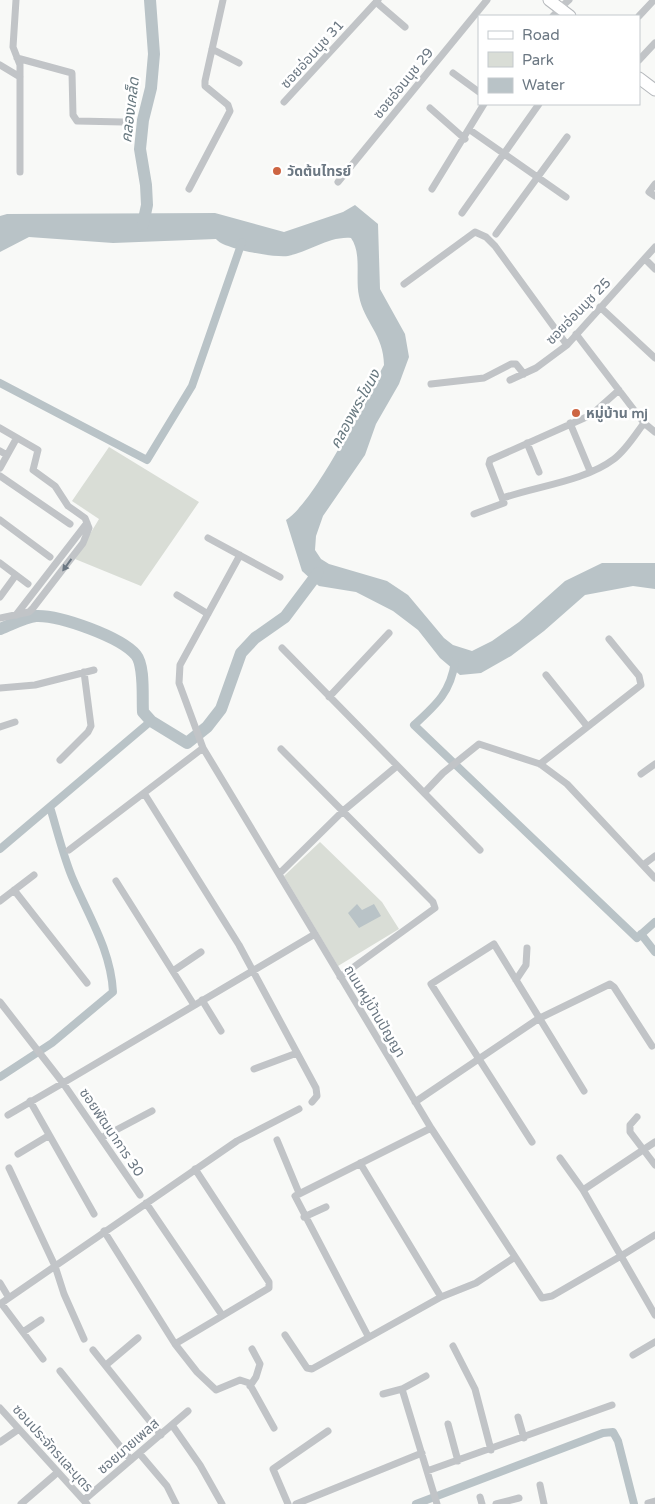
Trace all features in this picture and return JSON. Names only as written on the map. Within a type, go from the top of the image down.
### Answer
[{"type":"main road","points":[[539,0],[559,11]]},
{"type":"main road","points":[[549,0],[559,11]]},
{"type":"main road","points":[[640,70],[655,82]]},
{"type":"main road","points":[[640,79],[655,90]]},
{"type":"street","points":[[16,0],[13,48],[17,58],[20,77],[20,172]]},
{"type":"street","points":[[189,189],[230,111],[228,105],[205,86],[223,0]]},
{"type":"street","name":"ซอยอ่อนนุช 29","points":[[338,182],[487,0]]},
{"type":"street","points":[[640,15],[654,0]]},
{"type":"street","points":[[377,1],[405,26]]},
{"type":"street","name":"ซอยอ่อนนุช 31","points":[[284,102],[377,1]]},
{"type":"street","points":[[640,59],[655,44]]},
{"type":"street","points":[[212,49],[239,63]]},
{"type":"street","points":[[17,58],[72,73],[73,115],[78,121],[123,122]]},
{"type":"street","points":[[0,65],[20,77]]},
{"type":"street","points":[[453,73],[478,91]]},
{"type":"street","points":[[432,189],[470,130],[483,105]]},
{"type":"street","points":[[462,213],[538,105]]},
{"type":"street","points":[[430,108],[464,138]]},
{"type":"street","points":[[470,130],[566,197]]},
{"type":"street","points":[[496,234],[567,137]]},
{"type":"street","points":[[655,184],[649,192],[655,196]]},
{"type":"street","points":[[404,284],[476,232],[480,233],[495,246],[567,345]]},
{"type":"street","name":"ซอยอ่อนนุช 25","points":[[510,380],[536,368],[567,345],[655,247]]},
{"type":"street","points":[[645,259],[655,269]]},
{"type":"street","points":[[600,307],[655,358]]},
{"type":"street","points":[[576,334],[644,423],[655,432]]},
{"type":"street","points":[[431,384],[484,378],[512,364],[516,364],[524,374]]},
{"type":"street","points":[[474,514],[502,505],[503,498],[489,462],[597,411],[619,390]]},
{"type":"street","points":[[570,423],[590,471]]},
{"type":"street","points":[[503,498],[590,471],[614,460],[644,423]]},
{"type":"street","points":[[0,428],[38,450],[33,470],[55,486],[68,506],[88,523],[16,615],[0,618]]},
{"type":"street","points":[[0,468],[15,442]]},
{"type":"street","points":[[527,443],[540,472]]},
{"type":"street","points":[[0,451],[7,455]]},
{"type":"street","points":[[0,476],[70,524]]},
{"type":"street","points":[[0,520],[50,557]]},
{"type":"street","points":[[208,538],[280,577]]},
{"type":"street","name":"ถนนหมู่บ้านปัญญา","points":[[240,556],[180,665],[178,675],[203,748],[431,1128],[542,1298],[546,1299],[622,1256]]},
{"type":"street","points":[[0,563],[28,584]]},
{"type":"street","points":[[0,597],[16,575]]},
{"type":"street","points":[[177,595],[208,614]]},
{"type":"street","points":[[329,697],[389,633]]},
{"type":"street","points":[[540,764],[641,683],[639,676],[609,639]]},
{"type":"street","points":[[282,648],[480,850]]},
{"type":"street","points":[[0,688],[35,685],[94,670]]},
{"type":"street","points":[[60,760],[88,732],[91,726],[84,672]]},
{"type":"street","points":[[546,674],[588,726]]},
{"type":"street","points":[[0,727],[15,722]]},
{"type":"street","points":[[424,793],[443,773],[475,745],[482,744],[540,764],[580,795],[655,878]]},
{"type":"street","points":[[69,850],[203,748]]},
{"type":"street","points":[[281,749],[433,902],[435,908],[340,977]]},
{"type":"street","points":[[641,774],[655,764]]},
{"type":"street","points":[[279,874],[343,811],[397,766]]},
{"type":"street","points":[[144,792],[239,945],[316,1088],[317,1096],[312,1102]]},
{"type":"street","points":[[644,865],[655,856]]},
{"type":"street","points":[[0,901],[34,875]]},
{"type":"street","points":[[116,881],[194,1005]]},
{"type":"street","points":[[14,890],[87,983]]},
{"type":"street","points":[[8,1115],[315,934]]},
{"type":"street","points":[[532,1142],[431,984],[494,944],[538,1019],[584,1091]]},
{"type":"street","points":[[516,980],[526,965],[527,948]]},
{"type":"street","points":[[173,971],[201,952]]},
{"type":"street","points":[[415,1102],[538,1019],[610,984],[614,987],[652,1046]]},
{"type":"street","points":[[202,1000],[221,1031]]},
{"type":"street","points":[[0,1002],[63,1083]]},
{"type":"street","points":[[254,1069],[297,1054]]},
{"type":"street","name":"ซอยพัฒนาการ 30","points":[[63,1083],[140,1195]]},
{"type":"street","points":[[30,1101],[48,1136],[94,1214]]},
{"type":"street","points":[[43,1359],[0,1303],[237,1141],[299,1109]]},
{"type":"street","points":[[101,1138],[152,1111]]},
{"type":"street","points":[[638,1117],[629,1128],[655,1165]]},
{"type":"street","points":[[368,1336],[304,1217],[295,1196],[299,1192],[431,1128]]},
{"type":"street","points":[[18,1154],[48,1136]]},
{"type":"street","points":[[277,1140],[299,1192]]},
{"type":"street","points":[[583,1190],[655,1142]]},
{"type":"street","points":[[560,1158],[583,1190],[655,1315]]},
{"type":"street","points":[[360,1163],[441,1296]]},
{"type":"street","points":[[9,1168],[55,1266],[64,1294],[84,1339]]},
{"type":"street","points":[[175,1344],[269,1288],[269,1282],[195,1169]]},
{"type":"street","points":[[146,1203],[222,1315]]},
{"type":"street","points":[[304,1217],[326,1207]]},
{"type":"street","points":[[104,1231],[175,1344],[202,1377],[216,1390],[244,1380],[250,1386],[274,1428]]},
{"type":"street","points":[[622,1256],[655,1235]]},
{"type":"street","points":[[285,1335],[310,1369],[441,1296],[476,1283],[516,1257]]},
{"type":"street","points":[[0,1283],[8,1298]]},
{"type":"street","points":[[23,1332],[41,1320]]},
{"type":"street","points":[[106,1366],[138,1338]]},
{"type":"street","points":[[633,1355],[655,1342]]},
{"type":"street","points":[[454,1346],[475,1389],[491,1450]]},
{"type":"street","points":[[250,1386],[256,1377],[260,1364],[252,1349]]},
{"type":"street","points":[[93,1350],[161,1435]]},
{"type":"street","points":[[60,1371],[131,1460]]},
{"type":"street","points":[[383,1394],[402,1389],[426,1376]]},
{"type":"street","points":[[402,1389],[436,1504]]},
{"type":"street","points":[[427,1471],[491,1450],[612,1405]]},
{"type":"street","name":"ซอนประจักรและบุตร","points":[[0,1408],[86,1502]]},
{"type":"street","name":"ซอยมายเพลส","points":[[86,1502],[188,1411]]},
{"type":"street","points":[[518,1417],[524,1438]]},
{"type":"street","points":[[448,1424],[458,1461]]},
{"type":"street","points":[[172,1425],[200,1465],[222,1504]]},
{"type":"street","points":[[0,1442],[18,1429]]},
{"type":"street","points":[[288,1504],[274,1469],[328,1431]]},
{"type":"street","points":[[139,1453],[167,1486],[176,1504]]},
{"type":"street","points":[[296,1504],[422,1453]]},
{"type":"street","points":[[21,1504],[58,1472]]},
{"type":"street","points":[[540,1485],[544,1504]]},
{"type":"street","points":[[496,1504],[519,1498]]},
{"type":"green space","points":[[109,447],[199,502],[141,586],[75,559],[99,519],[72,501]]},
{"type":"green space","points":[[320,842],[382,902],[399,929],[338,966],[284,876]]},
{"type":"water","points":[[355,205],[378,224],[380,289],[405,334],[409,357],[399,384],[376,424],[365,455],[323,516],[316,536],[315,550],[321,559],[329,564],[387,581],[408,595],[444,638],[453,645],[472,651],[492,641],[519,622],[565,581],[602,563],[655,563],[655,589],[633,586],[585,595],[544,631],[511,656],[481,673],[460,675],[440,658],[418,630],[393,611],[356,592],[319,586],[302,571],[286,520],[298,510],[325,472],[384,365],[381,345],[365,314],[359,296],[357,258],[351,238],[335,239],[288,256],[272,256],[250,252],[228,246],[216,239],[113,243],[29,237],[0,252],[0,216],[7,214],[215,213],[284,232],[343,212]]},
{"type":"water","points":[[357,904],[362,910],[374,904],[381,916],[359,928],[348,913]]},
{"type":"waterway","name":"คลองเคล็ด","points":[[143,224],[147,205],[140,149],[143,120],[151,88],[154,54],[150,0]]},
{"type":"waterway","points":[[0,383],[147,460],[192,386],[242,242]]},
{"type":"waterway","points":[[0,629],[23,619],[36,616],[47,617],[89,628],[117,641],[128,648],[139,660],[142,674],[143,712],[151,721],[187,743],[207,727],[221,709],[241,653],[255,638],[285,617],[318,573]]},
{"type":"waterway","points":[[455,661],[446,690],[429,711],[414,725],[637,938],[655,922]]},
{"type":"waterway","points":[[0,849],[151,721]]},
{"type":"waterway","points":[[0,1077],[52,1043],[113,992],[108,962],[103,947],[69,869],[50,807]]},
{"type":"waterway","points":[[641,934],[655,952]]},
{"type":"waterway","points":[[416,1504],[603,1433],[613,1432],[618,1441],[634,1504]]},
{"type":"place","name":"วัดต้นไทรย์","points":[[277,171]]},
{"type":"place","name":"หมู่บ้าน mj","points":[[576,413]]},
{"type":"water label","name":"คลองพระโขนง","points":[[355,409]]}]
